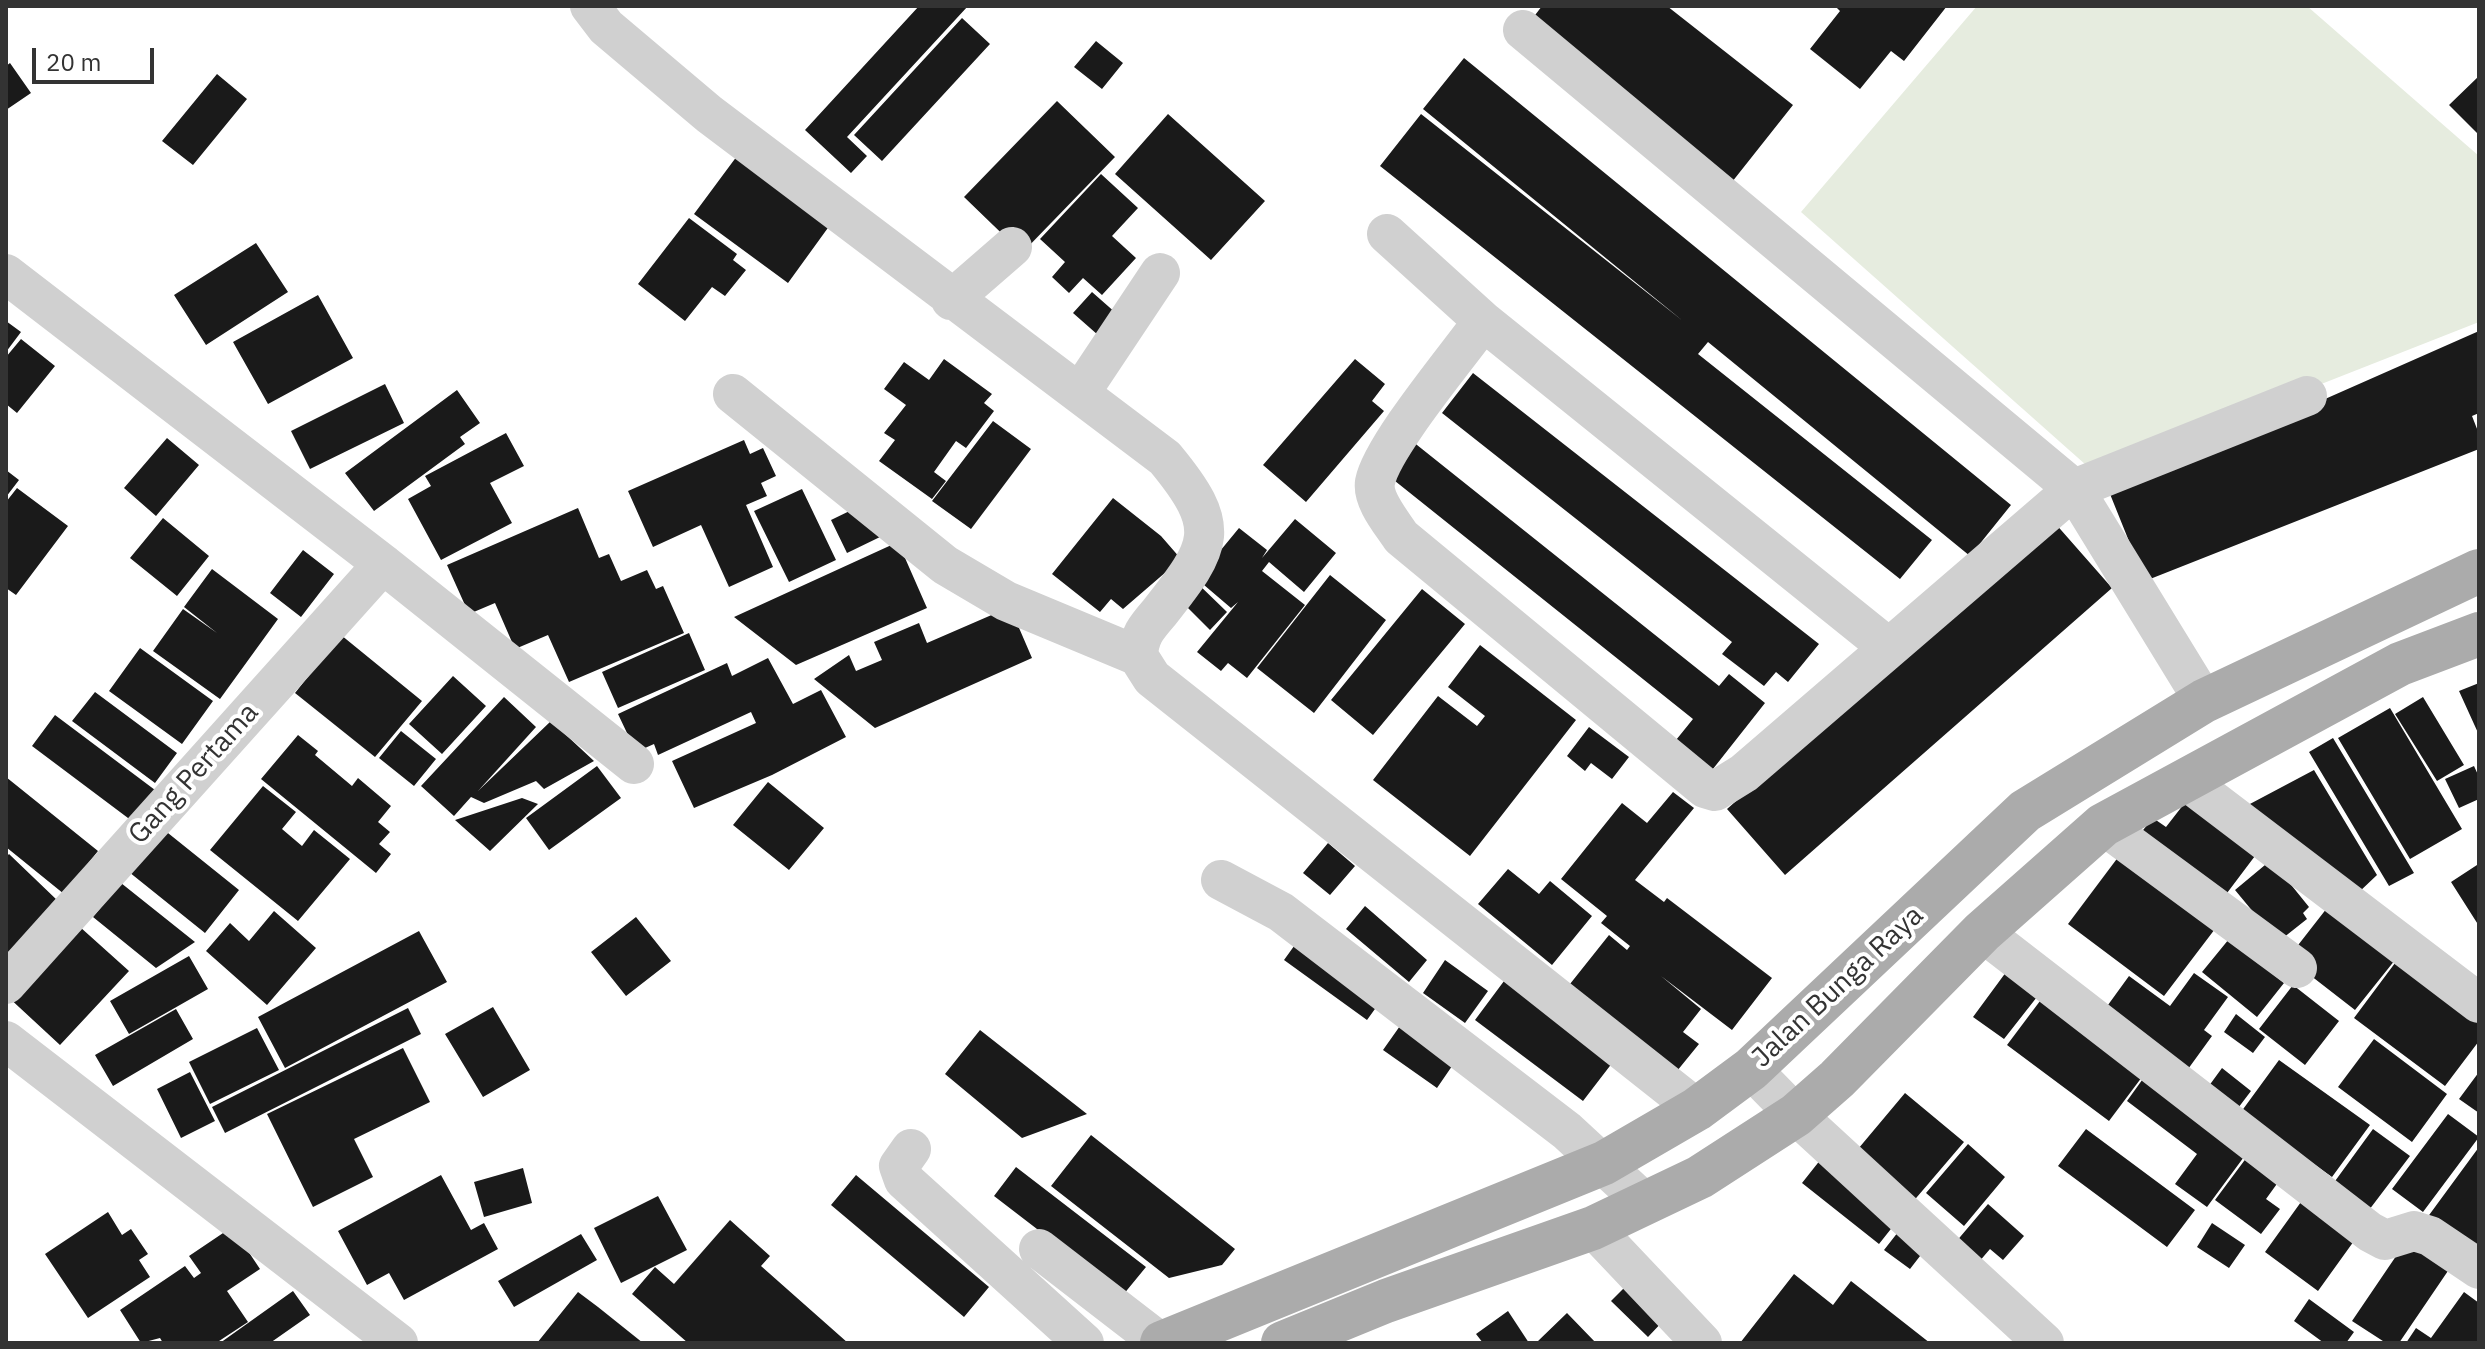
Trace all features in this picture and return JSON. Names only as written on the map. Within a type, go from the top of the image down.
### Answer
[{"type":"main road","name":"Jalan Bunga Raya","points":[[1161,1343],[1604,1163],[1697,1109],[1751,1069],[2025,811],[2204,701],[2479,571]]},
{"type":"main road","points":[[1283,1343],[1386,1301],[1593,1228],[1700,1177],[1796,1115],[1837,1079],[1982,932],[2103,825],[2400,664],[2479,634]]},
{"type":"main road","points":[[2294,658],[2319,709]]},
{"type":"street","points":[[590,6],[606,27],[709,114],[951,300],[1165,458],[1194,493],[1207,523],[1197,565],[1139,637],[1138,656]]},
{"type":"street","points":[[1523,30],[2074,489],[2204,701]]},
{"type":"street","points":[[1387,234],[1483,321],[1889,648]]},
{"type":"street","points":[[951,300],[1012,247]]},
{"type":"street","points":[[1080,393],[1160,273]]},
{"type":"street","points":[[6,274],[383,564],[634,764]]},
{"type":"street","points":[[1483,321],[1387,453],[1374,483],[1378,500],[1401,537],[1705,788],[1715,791],[1728,785],[2074,489],[2307,396]]},
{"type":"street","points":[[733,394],[945,565],[1006,601],[1138,656],[1152,678],[1697,1109]]},
{"type":"street","name":"Gang Pertama","points":[[6,984],[383,564]]},
{"type":"street","points":[[2187,781],[2479,1003]]},
{"type":"street","points":[[2103,825],[2297,968]]},
{"type":"street","points":[[1221,880],[1281,912],[1604,1163],[1646,1204]]},
{"type":"street","points":[[1982,932],[2370,1232],[2385,1240],[2414,1231],[2430,1236],[2479,1269]]},
{"type":"street","points":[[6,1041],[398,1343]]},
{"type":"street","points":[[1751,1069],[1796,1115],[2044,1343]]},
{"type":"street","points":[[911,1149],[899,1166],[904,1180],[1084,1343]]},
{"type":"street","points":[[1593,1228],[1702,1343]]},
{"type":"street","points":[[1039,1249],[1161,1343]]},
{"type":"shaded area","points":[[1977,6],[2307,6],[2479,156],[2479,322],[2095,473],[1801,212]]},
{"type":"building","points":[[919,6],[968,6],[847,137],[867,156],[851,173],[805,130]]},
{"type":"building","points":[[1542,6],[1667,6],[1793,105],[1732,182],[1529,23]]},
{"type":"building","points":[[1835,6],[1947,6],[1904,61],[1891,51],[1860,89],[1810,49],[1840,11]]},
{"type":"building","points":[[962,18],[990,44],[882,161],[854,135]]},
{"type":"building","points":[[1096,41],[1123,63],[1102,89],[1074,67]]},
{"type":"building","points":[[1464,58],[2011,505],[1970,556],[1708,342],[1698,354],[1932,540],[1900,579],[1380,166],[1421,114],[1683,321],[1423,109]]},
{"type":"building","points":[[10,63],[31,93],[6,110],[6,66]]},
{"type":"building","points":[[217,74],[247,99],[193,165],[162,141]]},
{"type":"building","points":[[2479,76],[2479,135],[2449,105]]},
{"type":"building","points":[[1057,101],[1115,157],[1022,253],[964,197]]},
{"type":"building","points":[[1168,114],[1265,201],[1211,260],[1115,174]]},
{"type":"building","points":[[737,156],[830,225],[788,283],[694,214]]},
{"type":"building","points":[[1101,174],[1138,208],[1112,236],[1136,258],[1102,295],[1083,278],[1069,293],[1052,277],[1065,262],[1040,239]]},
{"type":"building","points":[[689,218],[737,254],[733,260],[746,270],[725,296],[712,287],[685,321],[638,284]]},
{"type":"building","points":[[256,243],[288,292],[206,345],[174,295]]},
{"type":"building","points":[[1092,292],[1117,314],[1098,335],[1073,313]]},
{"type":"building","points":[[318,295],[353,358],[268,404],[233,342]]},
{"type":"building","points":[[6,321],[21,332],[6,352]]},
{"type":"building","points":[[2479,331],[2479,413],[2472,416],[2479,434],[2479,449],[2145,581],[2110,494]]},
{"type":"building","points":[[21,339],[55,366],[17,413],[6,404],[6,357]]},
{"type":"building","points":[[944,359],[992,394],[984,403],[994,411],[966,448],[956,441],[934,472],[946,481],[932,499],[879,461],[895,440],[884,433],[906,405],[884,389],[904,362],[929,380]]},
{"type":"building","points":[[1355,359],[1385,384],[1372,401],[1384,411],[1306,502],[1263,465]]},
{"type":"building","points":[[1473,373],[1819,644],[1788,682],[1776,672],[1764,686],[1722,654],[1732,642],[1442,413]]},
{"type":"building","points":[[385,384],[404,423],[310,469],[291,431]]},
{"type":"building","points":[[457,390],[480,423],[460,437],[465,444],[374,511],[345,473]]},
{"type":"building","points":[[993,421],[1031,449],[971,529],[932,501]]},
{"type":"building","points":[[506,433],[524,466],[490,483],[512,523],[441,560],[408,499],[431,486],[425,476]]},
{"type":"building","points":[[1407,437],[1719,686],[1729,674],[1765,703],[1709,774],[1672,745],[1693,719],[1380,469]]},
{"type":"building","points":[[167,438],[199,465],[156,516],[124,488]]},
{"type":"building","points":[[744,440],[750,454],[763,448],[776,476],[761,483],[767,496],[746,505],[773,567],[729,587],[701,525],[653,547],[628,491]]},
{"type":"building","points":[[6,470],[19,480],[6,497]]},
{"type":"building","points":[[17,488],[68,526],[16,595],[6,588],[6,502]]},
{"type":"building","points":[[802,489],[836,560],[789,582],[754,511]]},
{"type":"building","points":[[1113,498],[1161,536],[1181,559],[1123,609],[1111,599],[1100,612],[1052,574]]},
{"type":"building","points":[[864,504],[880,537],[847,553],[831,520]]},
{"type":"building","points":[[578,508],[599,558],[609,554],[621,581],[647,570],[656,589],[663,586],[684,633],[569,682],[548,635],[515,649],[495,603],[469,614],[447,565]]},
{"type":"building","points":[[163,518],[209,556],[177,596],[130,558]]},
{"type":"building","points":[[1295,519],[1336,553],[1304,592],[1269,562],[1262,571],[1305,605],[1247,678],[1228,663],[1221,671],[1197,652],[1238,602],[1231,608],[1197,579],[1239,528],[1267,550],[1262,558]]},
{"type":"building","points":[[2054,522],[2112,588],[1785,875],[1727,809]]},
{"type":"building","points":[[898,542],[927,608],[796,665],[734,617]]},
{"type":"building","points":[[303,550],[334,574],[301,617],[270,593]]},
{"type":"building","points":[[212,569],[278,619],[220,699],[153,651],[183,609],[217,633],[184,607]]},
{"type":"building","points":[[1330,575],[1386,620],[1314,713],[1257,668]]},
{"type":"building","points":[[1194,580],[1227,612],[1210,630],[1177,597]]},
{"type":"building","points":[[1422,589],[1465,624],[1373,735],[1331,700]]},
{"type":"building","points":[[1010,607],[1032,658],[875,728],[814,679],[849,655],[856,671],[882,660],[874,642],[919,623],[927,643]]},
{"type":"building","points":[[689,633],[705,670],[618,708],[602,672]]},
{"type":"building","points":[[341,635],[422,701],[375,757],[295,693]]},
{"type":"building","points":[[1480,645],[1576,720],[1470,856],[1373,780],[1438,696],[1477,726],[1485,716],[1448,687]]},
{"type":"building","points":[[140,648],[213,701],[182,744],[109,691]]},
{"type":"building","points":[[768,658],[793,704],[821,690],[846,737],[772,775],[694,808],[672,761],[756,723],[751,712],[658,755],[654,744],[636,752],[618,714],[727,663],[732,676]]},
{"type":"building","points":[[453,676],[486,706],[442,754],[409,724]]},
{"type":"building","points":[[2479,683],[2479,735],[2459,691]]},
{"type":"building","points":[[95,692],[177,753],[155,783],[72,721]]},
{"type":"building","points":[[504,697],[536,727],[478,791],[551,721],[594,761],[544,789],[536,781],[484,803],[471,797],[454,816],[421,786]]},
{"type":"building","points":[[2423,697],[2464,765],[2437,781],[2395,714]]},
{"type":"building","points":[[2390,708],[2462,829],[2410,859],[2338,738]]},
{"type":"building","points":[[55,715],[159,793],[136,824],[32,746]]},
{"type":"building","points":[[1589,727],[1629,757],[1612,779],[1591,763],[1585,771],[1567,756]]},
{"type":"building","points":[[401,731],[436,759],[414,786],[379,758]]},
{"type":"building","points":[[298,735],[318,751],[315,755],[352,786],[358,778],[391,806],[378,822],[390,832],[379,844],[391,854],[376,873],[261,779]]},
{"type":"building","points":[[2333,738],[2414,873],[2389,886],[2309,752]]},
{"type":"building","points":[[597,766],[621,798],[549,850],[526,818]]},
{"type":"building","points":[[2474,766],[2479,777],[2479,799],[2459,808],[2445,779]]},
{"type":"building","points":[[2314,770],[2377,875],[2358,893],[2248,805]]},
{"type":"building","points":[[6,777],[98,851],[64,894],[6,847]]},
{"type":"building","points":[[768,782],[824,828],[789,870],[733,825]]},
{"type":"building","points":[[263,786],[296,812],[282,829],[302,846],[314,830],[350,859],[298,921],[210,850]]},
{"type":"building","points":[[2194,791],[2264,844],[2218,905],[2134,841],[2153,818],[2166,827]]},
{"type":"building","points":[[1673,792],[1694,808],[1635,880],[1664,902],[1667,898],[1772,978],[1732,1030],[1661,976],[1701,1009],[1683,1032],[1699,1044],[1677,1071],[1570,984],[1609,935],[1627,950],[1630,946],[1601,923],[1607,916],[1561,879],[1622,803],[1647,823]]},
{"type":"building","points":[[522,798],[538,804],[490,851],[455,820]]},
{"type":"building","points":[[163,829],[239,890],[205,933],[129,872]]},
{"type":"building","points":[[1328,843],[1355,866],[1330,895],[1303,873]]},
{"type":"building","points":[[2122,852],[2218,925],[2164,996],[2068,924]]},
{"type":"building","points":[[9,854],[58,901],[6,955],[6,857]]},
{"type":"building","points":[[2271,860],[2309,907],[2303,913],[2307,919],[2283,938],[2274,937],[2235,890]]},
{"type":"building","points":[[2477,865],[2479,868],[2479,926],[2451,882]]},
{"type":"building","points":[[1508,869],[1539,894],[1550,881],[1592,916],[1552,965],[1478,904]]},
{"type":"building","points":[[121,883],[195,942],[156,968],[93,917]]},
{"type":"building","points":[[1365,906],[1427,960],[1409,982],[1346,929]]},
{"type":"building","points":[[2327,908],[2395,960],[2355,1010],[2288,958]]},
{"type":"building","points":[[274,911],[316,948],[267,1005],[206,951],[230,923],[249,941]]},
{"type":"building","points":[[636,917],[671,961],[626,996],[591,952]]},
{"type":"building","points":[[70,918],[129,971],[60,1045],[6,995]]},
{"type":"building","points":[[419,931],[447,982],[285,1068],[258,1017]]},
{"type":"building","points":[[1302,935],[1385,995],[1367,1020],[1284,960]]},
{"type":"building","points":[[2229,939],[2284,983],[2257,1017],[2202,972]]},
{"type":"building","points":[[189,956],[208,989],[129,1034],[110,1001]]},
{"type":"building","points":[[2398,959],[2479,1020],[2479,1041],[2445,1086],[2354,1018]]},
{"type":"building","points":[[1445,960],[1488,991],[1465,1023],[1423,993]]},
{"type":"building","points":[[2012,964],[2044,988],[2004,1039],[1973,1017]]},
{"type":"building","points":[[2194,973],[2228,997],[2204,1030],[2212,1036],[2183,1076],[2100,1016],[2129,976],[2170,1006]]},
{"type":"building","points":[[1507,977],[1616,1058],[1583,1101],[1475,1020]]},
{"type":"building","points":[[2293,985],[2339,1021],[2305,1065],[2259,1029]]},
{"type":"building","points":[[2049,989],[2151,1065],[2109,1121],[2007,1045]]},
{"type":"building","points":[[493,1007],[530,1070],[483,1097],[445,1034]]},
{"type":"building","points":[[408,1008],[421,1034],[225,1133],[212,1107]]},
{"type":"building","points":[[176,1009],[193,1039],[113,1086],[95,1055]]},
{"type":"building","points":[[2236,1014],[2265,1037],[2253,1053],[2224,1032]]},
{"type":"building","points":[[1407,1016],[1461,1053],[1437,1088],[1383,1050]]},
{"type":"building","points":[[257,1028],[279,1070],[210,1104],[189,1062]]},
{"type":"building","points":[[980,1030],[1087,1114],[1022,1138],[945,1074]]},
{"type":"building","points":[[2374,1039],[2447,1094],[2412,1142],[2338,1087]]},
{"type":"building","points":[[403,1048],[430,1102],[354,1139],[373,1177],[313,1207],[267,1114]]},
{"type":"building","points":[[2279,1060],[2370,1125],[2332,1177],[2241,1112]]},
{"type":"building","points":[[2222,1068],[2251,1091],[2232,1116],[2203,1094]]},
{"type":"building","points":[[2150,1069],[2252,1146],[2207,1207],[2175,1184],[2197,1154],[2127,1101]]},
{"type":"building","points":[[190,1072],[215,1121],[181,1138],[157,1089]]},
{"type":"building","points":[[2479,1072],[2479,1113],[2459,1099]]},
{"type":"building","points":[[1905,1093],[1964,1142],[1911,1204],[1853,1155]]},
{"type":"building","points":[[2448,1114],[2479,1137],[2423,1212],[2392,1189]]},
{"type":"building","points":[[2086,1129],[2195,1210],[2167,1247],[2058,1166]]},
{"type":"building","points":[[2373,1129],[2410,1156],[2366,1214],[2330,1188]]},
{"type":"building","points":[[1091,1135],[1235,1249],[1222,1265],[1169,1278],[1051,1186]]},
{"type":"building","points":[[1968,1144],[2005,1177],[1964,1226],[1926,1193]]},
{"type":"building","points":[[2479,1147],[2479,1263],[2424,1222]]},
{"type":"building","points":[[2247,1157],[2279,1181],[2266,1199],[2280,1209],[2261,1234],[2215,1200]]},
{"type":"building","points":[[1821,1159],[1898,1220],[1879,1244],[1802,1183]]},
{"type":"building","points":[[1016,1167],[1146,1267],[1123,1295],[994,1196]]},
{"type":"building","points":[[523,1168],[532,1203],[484,1217],[474,1182]]},
{"type":"building","points":[[441,1175],[471,1230],[484,1223],[498,1249],[404,1300],[389,1273],[367,1285],[338,1231]]},
{"type":"building","points":[[856,1175],[989,1287],[964,1317],[831,1205]]},
{"type":"building","points":[[2306,1195],[2359,1234],[2318,1291],[2265,1252]]},
{"type":"building","points":[[658,1196],[687,1250],[621,1283],[594,1228]]},
{"type":"building","points":[[1988,1204],[2024,1236],[2003,1260],[1990,1249],[1978,1263],[1955,1243]]},
{"type":"building","points":[[108,1212],[122,1235],[131,1229],[148,1254],[139,1260],[150,1277],[88,1318],[45,1254]]},
{"type":"building","points":[[730,1220],[770,1256],[761,1266],[848,1343],[688,1343],[632,1294],[655,1267],[674,1284]]},
{"type":"building","points":[[2212,1223],[2245,1245],[2229,1268],[2197,1247]]},
{"type":"building","points":[[232,1227],[260,1269],[227,1291],[248,1322],[216,1343],[163,1343],[160,1338],[141,1343],[120,1310],[185,1266],[194,1278],[201,1273],[189,1256]]},
{"type":"building","points":[[1902,1227],[1927,1247],[1910,1269],[1884,1250]]},
{"type":"building","points":[[581,1234],[597,1260],[514,1307],[498,1281]]},
{"type":"building","points":[[2409,1237],[2452,1265],[2399,1343],[2386,1343],[2352,1321]]},
{"type":"building","points":[[1794,1274],[1833,1305],[1851,1281],[1930,1343],[1740,1343]]},
{"type":"building","points":[[1628,1284],[1665,1319],[1648,1337],[1611,1301]]},
{"type":"building","points":[[293,1291],[310,1315],[270,1343],[220,1343]]},
{"type":"building","points":[[578,1292],[598,1307],[643,1343],[537,1343]]},
{"type":"building","points":[[2464,1292],[2479,1303],[2479,1343],[2406,1343],[2416,1328],[2431,1338]]},
{"type":"building","points":[[2309,1299],[2354,1332],[2346,1343],[2324,1343],[2294,1321]]},
{"type":"building","points":[[1508,1311],[1529,1343],[1483,1343],[1476,1334]]},
{"type":"building","points":[[1567,1313],[1596,1343],[1538,1341]]}]
